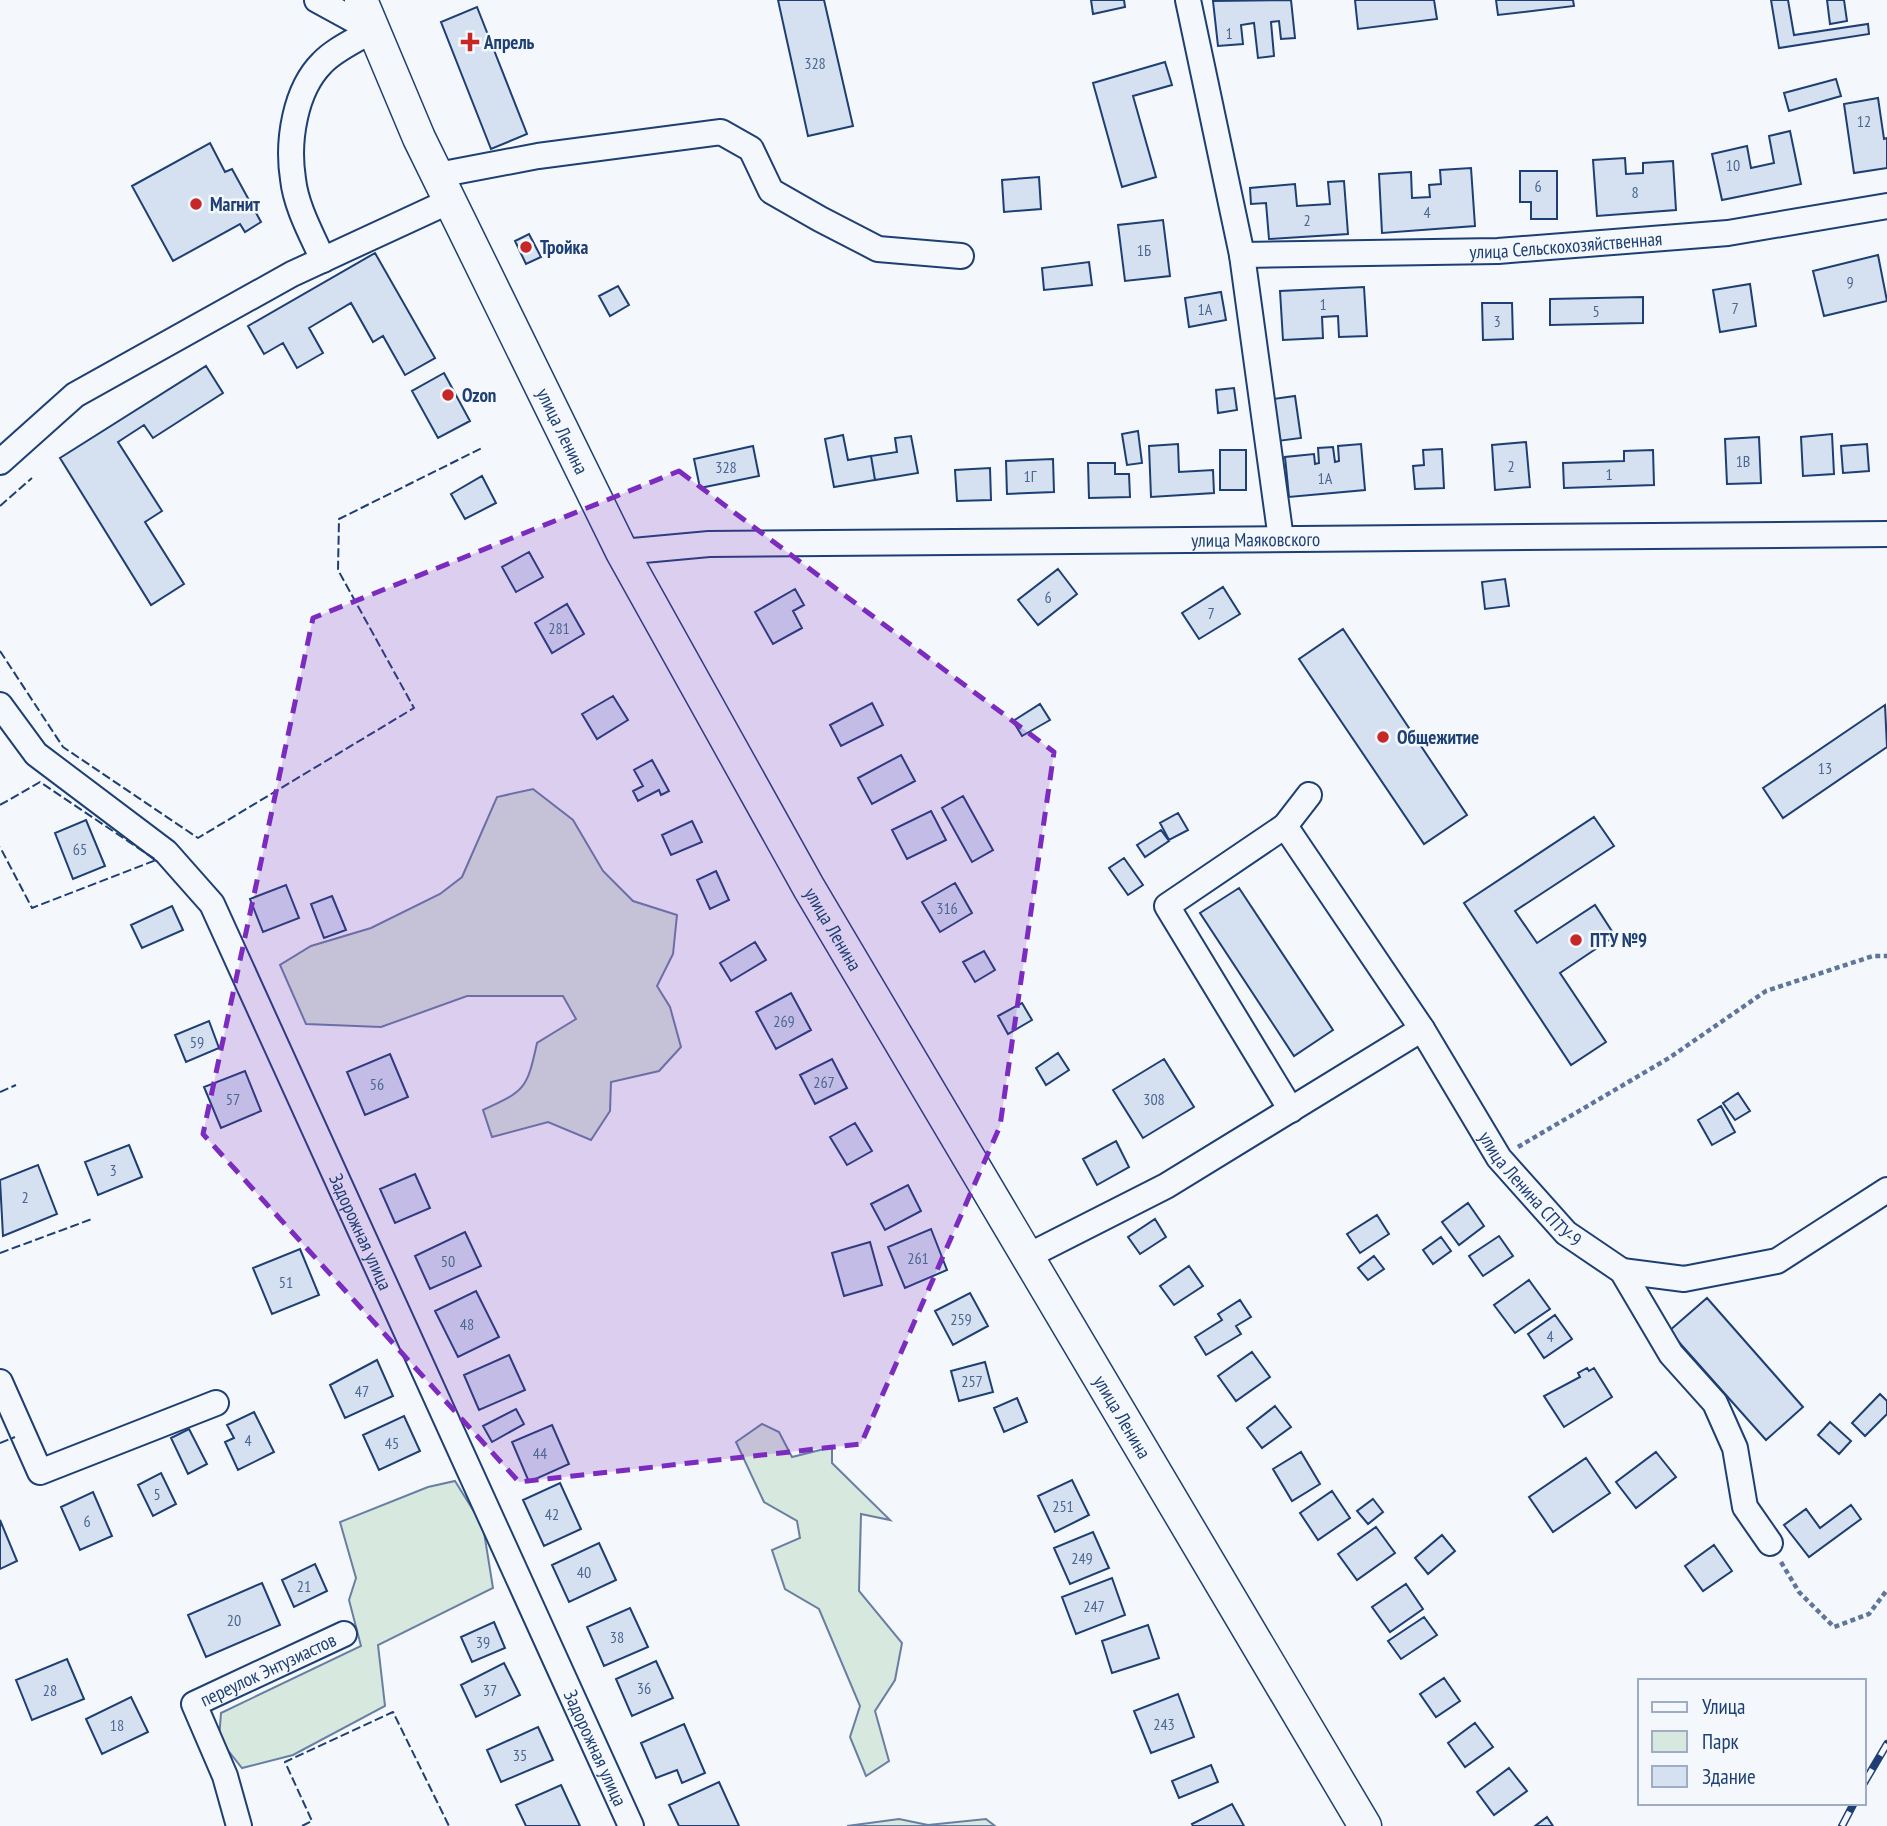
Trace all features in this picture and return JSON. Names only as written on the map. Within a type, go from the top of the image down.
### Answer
[{"type":"main road","name":"улица Ленина","points":[[361,0],[372,30],[445,188],[564,438],[622,552],[809,888],[1365,1826]]},
{"type":"street","points":[[317,0],[372,30],[323,61],[304,86],[293,128],[292,179],[300,208],[323,260]]},
{"type":"street","points":[[1188,0],[1242,255],[1281,539]]},
{"type":"street","points":[[0,462],[75,395],[323,260],[445,188],[538,156],[721,132],[751,149],[771,191],[878,249],[961,256]]},
{"type":"street","name":"улица Сельскохозяйственная","points":[[1242,255],[1498,251],[1728,233],[1887,206]]},
{"type":"street","name":"улица Маяковского","points":[[622,552],[709,544],[1887,534]]},
{"type":"street","name":"Задорожная улица","points":[[0,705],[36,754],[166,852],[212,904],[631,1826]]},
{"type":"street","points":[[1291,1110],[1167,906],[1285,826],[1309,795]]},
{"type":"street","name":"улица Ленина СПТУ-9","points":[[1285,826],[1422,1029],[1499,1158],[1566,1233],[1622,1272],[1671,1354],[1715,1403],[1735,1448],[1745,1507],[1770,1543]]},
{"type":"street","points":[[1028,1255],[1166,1186],[1422,1029]]},
{"type":"street","points":[[1622,1272],[1684,1279],[1777,1261],[1887,1190]]},
{"type":"street","points":[[0,1382],[40,1472],[216,1404]]},
{"type":"street","name":"переулок Энтузиастов","points":[[239,1826],[225,1776],[194,1704],[344,1634]]},
{"type":"path","points":[[1499,1158],[1669,1058],[1766,991],[1873,956],[1887,956]]},
{"type":"path","points":[[1770,1543],[1799,1592],[1834,1627],[1869,1614],[1887,1590]]},
{"type":"highlighted area","points":[[679,471],[1054,752],[1000,1126],[861,1444],[519,1482],[203,1134],[313,618]]},
{"type":"green space","points":[[533,789],[573,820],[603,871],[633,901],[677,915],[673,954],[657,986],[670,1007],[681,1047],[659,1071],[611,1082],[610,1111],[591,1140],[548,1122],[492,1137],[483,1110],[516,1093],[527,1079],[537,1043],[576,1019],[563,996],[467,996],[381,1027],[306,1024],[280,965],[311,946],[371,928],[440,894],[462,877],[497,797]]},
{"type":"green space","points":[[762,1424],[779,1432],[792,1457],[832,1447],[832,1463],[890,1520],[861,1514],[859,1591],[902,1643],[895,1680],[875,1711],[889,1761],[866,1776],[850,1737],[860,1706],[819,1609],[785,1589],[772,1550],[800,1538],[797,1521],[764,1502],[736,1442]]},
{"type":"green space","points":[[455,1481],[483,1526],[493,1588],[378,1645],[385,1706],[293,1755],[242,1768],[219,1739],[221,1713],[361,1646],[349,1600],[356,1578],[340,1522],[428,1487]]},
{"type":"green space","points":[[899,1819],[928,1825],[986,1819],[995,1826],[847,1826]]},
{"type":"building","points":[[778,0],[824,0],[853,126],[808,136]]},
{"type":"building","points":[[1091,0],[1124,0],[1125,7],[1093,14]]},
{"type":"building","points":[[1291,0],[1295,38],[1281,39],[1279,21],[1271,22],[1274,56],[1258,58],[1254,23],[1241,25],[1243,44],[1218,46],[1213,1]]},
{"type":"building","points":[[1355,0],[1434,0],[1437,19],[1358,29]]},
{"type":"building","points":[[1496,0],[1573,0],[1574,6],[1498,15]]},
{"type":"building","points":[[1771,0],[1788,0],[1794,35],[1868,24],[1869,34],[1779,48]]},
{"type":"building","points":[[1827,0],[1844,0],[1847,21],[1830,24]]},
{"type":"building","points":[[477,7],[527,134],[491,149],[441,22]]},
{"type":"building","points":[[1165,62],[1172,85],[1133,96],[1156,177],[1122,187],[1093,83]]},
{"type":"building","points":[[1836,79],[1841,96],[1789,111],[1784,93]]},
{"type":"building","points":[[1878,98],[1884,139],[1887,138],[1887,168],[1854,173],[1844,104]]},
{"type":"building","points":[[1790,131],[1801,184],[1722,200],[1712,154],[1747,146],[1751,168],[1774,163],[1769,136]]},
{"type":"building","name":"Магнит","points":[[210,143],[225,172],[232,169],[261,222],[245,232],[240,224],[173,261],[132,186]]},
{"type":"building","points":[[1625,158],[1626,174],[1643,173],[1643,163],[1673,161],[1676,210],[1597,216],[1593,160]]},
{"type":"building","points":[[1471,168],[1475,226],[1382,233],[1379,174],[1411,172],[1412,198],[1430,197],[1429,185],[1441,184],[1440,170]]},
{"type":"building","points":[[1520,171],[1557,171],[1557,219],[1531,219],[1531,202],[1520,202]]},
{"type":"building","points":[[1039,177],[1041,209],[1004,212],[1002,180]]},
{"type":"building","points":[[1344,181],[1348,234],[1269,239],[1266,203],[1251,204],[1250,188],[1295,184],[1297,206],[1330,204],[1328,182]]},
{"type":"building","points":[[1163,220],[1170,276],[1125,281],[1118,225]]},
{"type":"building","points":[[529,234],[541,257],[526,264],[515,241]]},
{"type":"building","points":[[375,253],[435,358],[405,375],[383,336],[373,342],[351,303],[309,328],[323,353],[297,368],[283,343],[264,354],[248,326]]},
{"type":"building","points":[[1878,255],[1887,301],[1824,316],[1813,271]]},
{"type":"building","points":[[1089,262],[1092,285],[1044,290],[1042,268]]},
{"type":"building","points":[[1750,284],[1756,326],[1720,332],[1713,290]]},
{"type":"building","points":[[618,286],[629,305],[610,316],[599,296]]},
{"type":"building","points":[[1364,287],[1367,336],[1339,337],[1338,316],[1322,317],[1323,338],[1283,340],[1280,291]]},
{"type":"building","points":[[1221,292],[1226,320],[1189,327],[1185,298]]},
{"type":"building","points":[[1643,297],[1643,323],[1550,325],[1550,299]]},
{"type":"building","points":[[1482,303],[1512,303],[1513,339],[1483,340]]},
{"type":"building","points":[[206,366],[223,393],[153,438],[144,425],[118,442],[162,511],[145,522],[184,584],[151,605],[60,458]]},
{"type":"building","points":[[444,373],[470,421],[438,438],[412,391]]},
{"type":"building","points":[[1234,388],[1237,410],[1218,413],[1216,390]]},
{"type":"building","points":[[1295,396],[1301,438],[1278,441],[1273,399]]},
{"type":"building","points":[[1138,431],[1142,463],[1127,465],[1122,434]]},
{"type":"building","points":[[1832,434],[1834,474],[1803,476],[1801,437]]},
{"type":"building","points":[[843,435],[848,460],[871,456],[875,480],[834,487],[825,439]]},
{"type":"building","points":[[911,436],[918,473],[875,480],[871,456],[897,452],[895,438]]},
{"type":"building","points":[[1759,437],[1761,483],[1727,484],[1725,439]]},
{"type":"building","points":[[1526,442],[1530,487],[1495,490],[1492,445]]},
{"type":"building","points":[[1178,444],[1179,472],[1213,470],[1214,493],[1151,497],[1149,446]]},
{"type":"building","points":[[1361,444],[1365,490],[1289,497],[1285,457],[1314,454],[1315,464],[1319,463],[1318,448],[1333,447],[1335,462],[1339,461],[1338,446]]},
{"type":"building","points":[[1867,444],[1869,471],[1843,473],[1841,446]]},
{"type":"building","points":[[753,446],[759,476],[700,488],[694,459]]},
{"type":"building","points":[[1442,449],[1444,488],[1415,489],[1413,466],[1424,465],[1423,450]]},
{"type":"building","points":[[1220,450],[1246,450],[1246,490],[1220,490]]},
{"type":"building","points":[[1653,450],[1654,485],[1564,488],[1563,463],[1624,461],[1624,451]]},
{"type":"building","points":[[1053,459],[1054,492],[1007,494],[1006,461]]},
{"type":"building","points":[[1088,463],[1115,463],[1115,474],[1129,474],[1130,497],[1089,498]]},
{"type":"building","points":[[990,468],[991,500],[957,501],[955,470]]},
{"type":"building","points":[[482,476],[496,503],[465,519],[451,494]]},
{"type":"building","points":[[529,552],[543,577],[516,592],[502,567]]},
{"type":"building","points":[[1058,569],[1077,594],[1038,625],[1018,600]]},
{"type":"building","points":[[1505,579],[1509,606],[1485,609],[1482,582]]},
{"type":"building","points":[[1223,587],[1240,614],[1199,639],[1182,613]]},
{"type":"building","points":[[795,589],[804,605],[793,611],[802,628],[773,644],[755,612]]},
{"type":"building","points":[[567,604],[584,634],[552,653],[535,623]]},
{"type":"building","name":"Общежитие","points":[[1343,629],[1467,815],[1424,844],[1299,659]]},
{"type":"building","points":[[613,696],[628,720],[597,739],[582,714]]},
{"type":"building","points":[[872,703],[883,725],[841,746],[830,725]]},
{"type":"building","points":[[1040,704],[1050,720],[1022,736],[1013,721]]},
{"type":"building","points":[[1885,705],[1887,747],[1783,818],[1763,788]]},
{"type":"building","points":[[901,755],[915,781],[872,804],[858,778]]},
{"type":"building","points":[[652,760],[669,791],[661,795],[659,790],[638,801],[633,791],[643,786],[634,770]]},
{"type":"building","points":[[963,796],[993,850],[972,862],[942,808]]},
{"type":"building","points":[[931,811],[946,840],[907,859],[892,830]]},
{"type":"building","points":[[1178,813],[1188,830],[1169,840],[1160,823]]},
{"type":"building","name":"ПТУ №9","points":[[1594,817],[1614,846],[1515,911],[1537,943],[1595,905],[1615,936],[1560,973],[1606,1042],[1571,1065],[1464,903]]},
{"type":"building","points":[[86,820],[105,866],[73,879],[55,833]]},
{"type":"building","points":[[692,821],[702,842],[671,855],[662,835]]},
{"type":"building","points":[[1161,830],[1169,841],[1145,857],[1137,845]]},
{"type":"building","points":[[1124,858],[1143,885],[1128,895],[1109,868]]},
{"type":"building","points":[[716,871],[729,900],[710,909],[697,880]]},
{"type":"building","points":[[955,883],[972,913],[940,932],[922,902]]},
{"type":"building","points":[[286,885],[299,918],[263,932],[250,899]]},
{"type":"building","points":[[1239,888],[1333,1030],[1294,1056],[1200,913]]},
{"type":"building","points":[[332,896],[346,930],[324,938],[311,904]]},
{"type":"building","points":[[172,906],[183,930],[142,948],[131,925]]},
{"type":"building","points":[[755,942],[766,960],[731,981],[720,963]]},
{"type":"building","points":[[984,951],[995,970],[975,982],[963,962]]},
{"type":"building","points":[[791,993],[811,1030],[776,1049],[756,1012]]},
{"type":"building","points":[[1022,1003],[1032,1020],[1008,1034],[998,1016]]},
{"type":"building","points":[[209,1021],[219,1048],[186,1062],[175,1035]]},
{"type":"building","points":[[1058,1053],[1069,1070],[1046,1085],[1036,1068]]},
{"type":"building","points":[[390,1054],[408,1097],[365,1115],[347,1072]]},
{"type":"building","points":[[832,1059],[847,1088],[815,1104],[800,1075]]},
{"type":"building","points":[[1164,1059],[1194,1107],[1143,1138],[1113,1090]]},
{"type":"building","points":[[245,1071],[261,1111],[221,1128],[204,1087]]},
{"type":"building","points":[[1738,1093],[1750,1111],[1735,1120],[1723,1103]]},
{"type":"building","points":[[1721,1106],[1735,1132],[1712,1145],[1698,1120]]},
{"type":"building","points":[[855,1123],[872,1151],[847,1165],[830,1137]]},
{"type":"building","points":[[1116,1141],[1129,1167],[1097,1185],[1083,1159]]},
{"type":"building","points":[[129,1145],[142,1177],[98,1195],[85,1162]]},
{"type":"building","points":[[38,1165],[57,1214],[3,1236],[0,1180]]},
{"type":"building","points":[[415,1174],[430,1208],[395,1223],[380,1189]]},
{"type":"building","points":[[908,1185],[921,1211],[885,1230],[871,1204]]},
{"type":"building","points":[[1468,1203],[1484,1226],[1459,1245],[1442,1222]]},
{"type":"building","points":[[1377,1215],[1389,1234],[1360,1253],[1347,1234]]},
{"type":"building","points":[[1155,1219],[1166,1237],[1140,1254],[1128,1237]]},
{"type":"building","points":[[931,1229],[947,1270],[905,1288],[888,1247]]},
{"type":"building","points":[[465,1232],[481,1266],[430,1289],[415,1256]]},
{"type":"building","points":[[1499,1236],[1513,1256],[1483,1276],[1469,1256]]},
{"type":"building","points":[[1441,1237],[1451,1251],[1433,1264],[1423,1250]]},
{"type":"building","points":[[870,1242],[882,1285],[844,1296],[832,1253]]},
{"type":"building","points":[[300,1249],[319,1295],[272,1314],[253,1268]]},
{"type":"building","points":[[1374,1256],[1384,1269],[1368,1280],[1358,1268]]},
{"type":"building","points":[[1189,1266],[1203,1286],[1174,1305],[1160,1286]]},
{"type":"building","points":[[1529,1280],[1550,1309],[1515,1333],[1494,1305]]},
{"type":"building","points":[[476,1291],[499,1337],[458,1357],[435,1311]]},
{"type":"building","points":[[970,1293],[988,1326],[953,1345],[935,1311]]},
{"type":"building","points":[[1707,1298],[1803,1407],[1766,1440],[1669,1331]]},
{"type":"building","points":[[1240,1300],[1251,1317],[1236,1326],[1241,1334],[1206,1355],[1195,1337],[1222,1320],[1218,1314]]},
{"type":"building","points":[[1555,1315],[1572,1339],[1544,1358],[1528,1334]]},
{"type":"building","points":[[1252,1352],[1270,1377],[1236,1401],[1218,1376]]},
{"type":"building","points":[[509,1355],[525,1390],[479,1410],[464,1375]]},
{"type":"building","points":[[377,1360],[393,1396],[345,1418],[330,1385]]},
{"type":"building","points":[[985,1362],[993,1392],[959,1401],[951,1371]]},
{"type":"building","points":[[1587,1368],[1589,1371],[1594,1368],[1612,1397],[1564,1427],[1544,1396],[1580,1377],[1578,1373]]},
{"type":"building","points":[[1880,1394],[1887,1401],[1887,1414],[1865,1436],[1852,1423]]},
{"type":"building","points":[[1017,1398],[1027,1422],[1004,1432],[994,1408]]},
{"type":"building","points":[[1275,1406],[1291,1427],[1262,1448],[1247,1428]]},
{"type":"building","points":[[516,1409],[524,1424],[492,1442],[483,1426]]},
{"type":"building","points":[[254,1412],[274,1452],[238,1470],[225,1442],[234,1438],[227,1425]]},
{"type":"building","points":[[404,1416],[420,1451],[379,1470],[363,1435]]},
{"type":"building","points":[[1830,1422],[1851,1441],[1839,1454],[1818,1435]]},
{"type":"building","points":[[552,1425],[569,1464],[529,1482],[512,1442]]},
{"type":"building","points":[[189,1429],[207,1464],[188,1474],[171,1438]]},
{"type":"building","points":[[1301,1452],[1320,1484],[1292,1501],[1273,1469]]},
{"type":"building","points":[[1656,1452],[1676,1477],[1636,1508],[1616,1482]]},
{"type":"building","points":[[1586,1458],[1610,1493],[1553,1532],[1529,1497]]},
{"type":"building","points":[[161,1473],[176,1504],[153,1516],[138,1485]]},
{"type":"building","points":[[1072,1480],[1089,1515],[1055,1532],[1038,1496]]},
{"type":"building","points":[[560,1483],[581,1529],[544,1546],[523,1500]]},
{"type":"building","points":[[1332,1491],[1350,1518],[1318,1540],[1300,1513]]},
{"type":"building","points":[[93,1492],[112,1536],[80,1550],[61,1507]]},
{"type":"building","points":[[1373,1499],[1383,1512],[1368,1524],[1357,1511]]},
{"type":"building","points":[[1851,1505],[1861,1519],[1809,1557],[1784,1525],[1806,1509],[1820,1528]]},
{"type":"building","points":[[0,1520],[17,1561],[0,1569]]},
{"type":"building","points":[[1376,1527],[1395,1553],[1357,1580],[1338,1554]]},
{"type":"building","points":[[1093,1532],[1109,1568],[1070,1584],[1054,1548]]},
{"type":"building","points":[[1442,1535],[1455,1551],[1428,1574],[1415,1558]]},
{"type":"building","points":[[599,1543],[616,1580],[569,1602],[552,1565]]},
{"type":"building","points":[[1714,1545],[1732,1571],[1703,1591],[1685,1566]]},
{"type":"building","points":[[315,1564],[327,1591],[294,1607],[282,1580]]},
{"type":"building","points":[[1112,1578],[1125,1615],[1076,1634],[1062,1597]]},
{"type":"building","points":[[262,1583],[280,1625],[206,1657],[188,1615]]},
{"type":"building","points":[[1406,1584],[1423,1609],[1390,1632],[1372,1607]]},
{"type":"building","points":[[630,1608],[648,1647],[604,1666],[587,1627]]},
{"type":"building","points":[[1424,1617],[1437,1635],[1401,1659],[1388,1641]]},
{"type":"building","points":[[494,1622],[505,1648],[472,1662],[461,1637]]},
{"type":"building","points":[[1148,1625],[1159,1658],[1112,1673],[1102,1641]]},
{"type":"building","points":[[67,1659],[84,1699],[32,1720],[16,1680]]},
{"type":"building","points":[[656,1661],[673,1698],[632,1716],[616,1679]]},
{"type":"building","points":[[504,1663],[520,1695],[476,1717],[461,1685]]},
{"type":"building","points":[[1444,1678],[1460,1701],[1436,1717],[1420,1694]]},
{"type":"building","points":[[1178,1694],[1194,1737],[1151,1753],[1134,1711]]},
{"type":"building","points":[[131,1697],[148,1732],[102,1754],[86,1719]]},
{"type":"building","points":[[1475,1723],[1493,1747],[1465,1767],[1448,1743]]},
{"type":"building","points":[[684,1724],[705,1773],[682,1783],[677,1770],[656,1778],[641,1743]]},
{"type":"building","points":[[538,1727],[553,1760],[501,1782],[487,1750]]},
{"type":"building","points":[[1211,1765],[1218,1782],[1179,1798],[1172,1781]]},
{"type":"building","points":[[1509,1768],[1527,1791],[1494,1815],[1477,1792]]},
{"type":"building","points":[[719,1782],[739,1826],[679,1826],[669,1805]]},
{"type":"building","points":[[561,1785],[580,1826],[526,1826],[516,1805]]},
{"type":"building","points":[[1232,1804],[1244,1826],[1193,1826],[1192,1824]]},
{"type":"building","points":[[1547,1817],[1553,1826],[1535,1826]]},
{"type":"railway","points":[[1866,1780],[1887,1744]]},
{"type":"railway","points":[[1842,1826],[1853,1805]]},
{"type":"fence","points":[[0,651],[63,747],[198,838],[414,708],[338,570],[339,519],[482,448]]},
{"type":"fence","points":[[0,506],[32,478]]},
{"type":"fence","points":[[0,805],[40,782],[156,860],[32,908],[0,847]]},
{"type":"fence","points":[[0,1092],[16,1085]]},
{"type":"fence","points":[[0,1253],[92,1219]]},
{"type":"fence","points":[[0,1443],[15,1437]]},
{"type":"fence","points":[[302,1826],[312,1821],[285,1762],[393,1712],[449,1826]]},
{"type":"place","name":"Апрель","points":[[470,42]]},
{"type":"place","name":"Магнит","points":[[196,204]]},
{"type":"place","name":"Тройка","points":[[526,247]]},
{"type":"place","name":"Ozon","points":[[448,395]]},
{"type":"place","name":"Общежитие","points":[[1383,737]]},
{"type":"place","name":"ПТУ №9","points":[[1576,940]]}]
